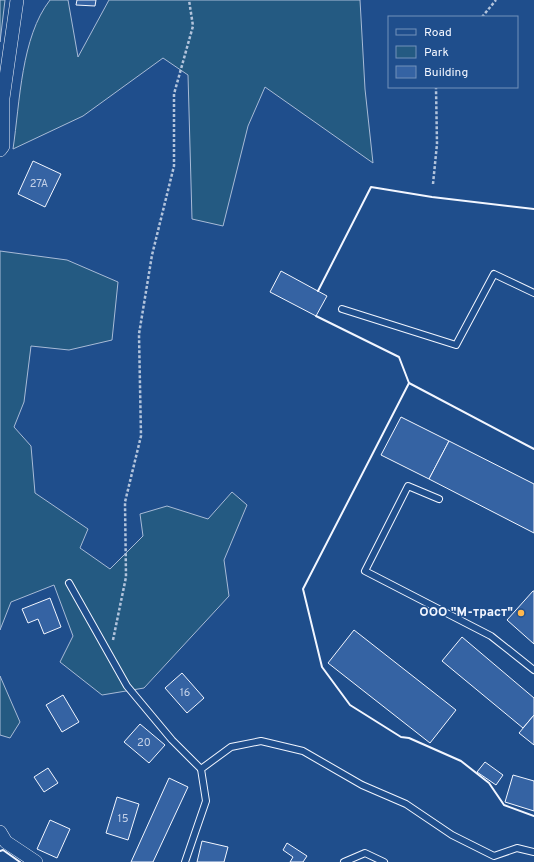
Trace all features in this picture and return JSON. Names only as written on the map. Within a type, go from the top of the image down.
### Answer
[{"type":"street","points":[[0,150],[3,146],[3,98],[17,0]]},
{"type":"street","points":[[0,832],[6,842],[36,862]]},
{"type":"lane","points":[[342,309],[456,345],[494,274],[534,293]]},
{"type":"lane","points":[[439,499],[408,486],[365,571],[491,636],[534,670]]},
{"type":"lane","points":[[69,583],[127,686],[172,740],[201,769],[206,801],[185,862]]},
{"type":"lane","points":[[201,769],[231,748],[261,741],[275,744],[303,751],[362,786],[406,804],[452,835],[494,856],[518,848],[534,852]]},
{"type":"lane","points":[[344,862],[365,853],[384,862]]},
{"type":"path","points":[[110,654],[126,577],[126,502],[141,436],[139,334],[152,255],[174,166],[174,94],[192,26],[189,0]]},
{"type":"path","points":[[483,16],[496,0]]},
{"type":"path","points":[[433,184],[437,144],[436,88]]},
{"type":"green space","points":[[0,0],[5,0],[0,42]]},
{"type":"green space","points":[[50,0],[68,0],[78,57],[109,0],[360,0],[365,89],[373,163],[265,87],[248,126],[223,226],[192,219],[188,75],[163,58],[83,116],[13,149],[20,91],[27,51],[40,15]]},
{"type":"green space","points":[[0,251],[67,260],[118,282],[112,340],[69,350],[31,346],[24,402],[14,427],[31,446],[35,493],[88,529],[80,548],[110,569],[143,536],[140,514],[167,506],[208,519],[232,492],[247,505],[224,560],[229,596],[144,688],[102,695],[60,662],[73,636],[54,585],[11,602],[0,630]]},
{"type":"green space","points":[[0,676],[20,722],[10,738],[0,735]]},
{"type":"building","points":[[77,0],[96,0],[95,6],[76,5]]},
{"type":"building","points":[[33,161],[61,174],[45,207],[18,194]]},
{"type":"building","points":[[281,271],[327,296],[316,316],[270,292]]},
{"type":"building","points":[[401,417],[449,441],[429,479],[381,455]]},
{"type":"building","points":[[449,441],[534,484],[534,533],[429,479]]},
{"type":"building","points":[[534,591],[534,644],[507,620]]},
{"type":"building","points":[[50,598],[61,627],[44,634],[38,619],[28,623],[22,609]]},
{"type":"building","points":[[354,630],[456,710],[430,743],[328,663]]},
{"type":"building","points":[[462,637],[534,698],[534,715],[523,728],[442,661]]},
{"type":"building","points":[[182,673],[204,698],[187,713],[165,688]]},
{"type":"building","points":[[63,695],[79,722],[62,732],[46,705]]},
{"type":"building","points":[[534,715],[534,745],[519,733]]},
{"type":"building","points":[[140,724],[165,745],[149,763],[124,742]]},
{"type":"building","points":[[485,762],[503,775],[496,785],[477,772]]},
{"type":"building","points":[[48,768],[58,783],[44,792],[34,777]]},
{"type":"building","points":[[513,775],[534,781],[534,811],[505,802]]},
{"type":"building","points":[[169,778],[188,787],[153,862],[131,862]]},
{"type":"building","points":[[117,797],[139,804],[128,840],[106,833]]},
{"type":"building","points":[[50,820],[70,829],[57,858],[37,849]]},
{"type":"building","points":[[202,841],[228,847],[224,862],[197,862]]},
{"type":"building","points":[[287,843],[307,856],[303,862],[290,862],[293,857],[283,850]]},
{"type":"wall","points":[[318,291],[371,187],[432,197],[534,209]]},
{"type":"wall","points":[[316,316],[399,357],[409,383]]},
{"type":"wall","points":[[534,449],[409,383],[303,589],[322,667],[350,705],[401,737],[409,738],[461,761],[489,783],[504,805],[534,816]]},
{"type":"wall","points":[[0,851],[3,850],[20,862]]},
{"type":"place","name":"ООО \"М-траст\"","points":[[521,613]]}]
